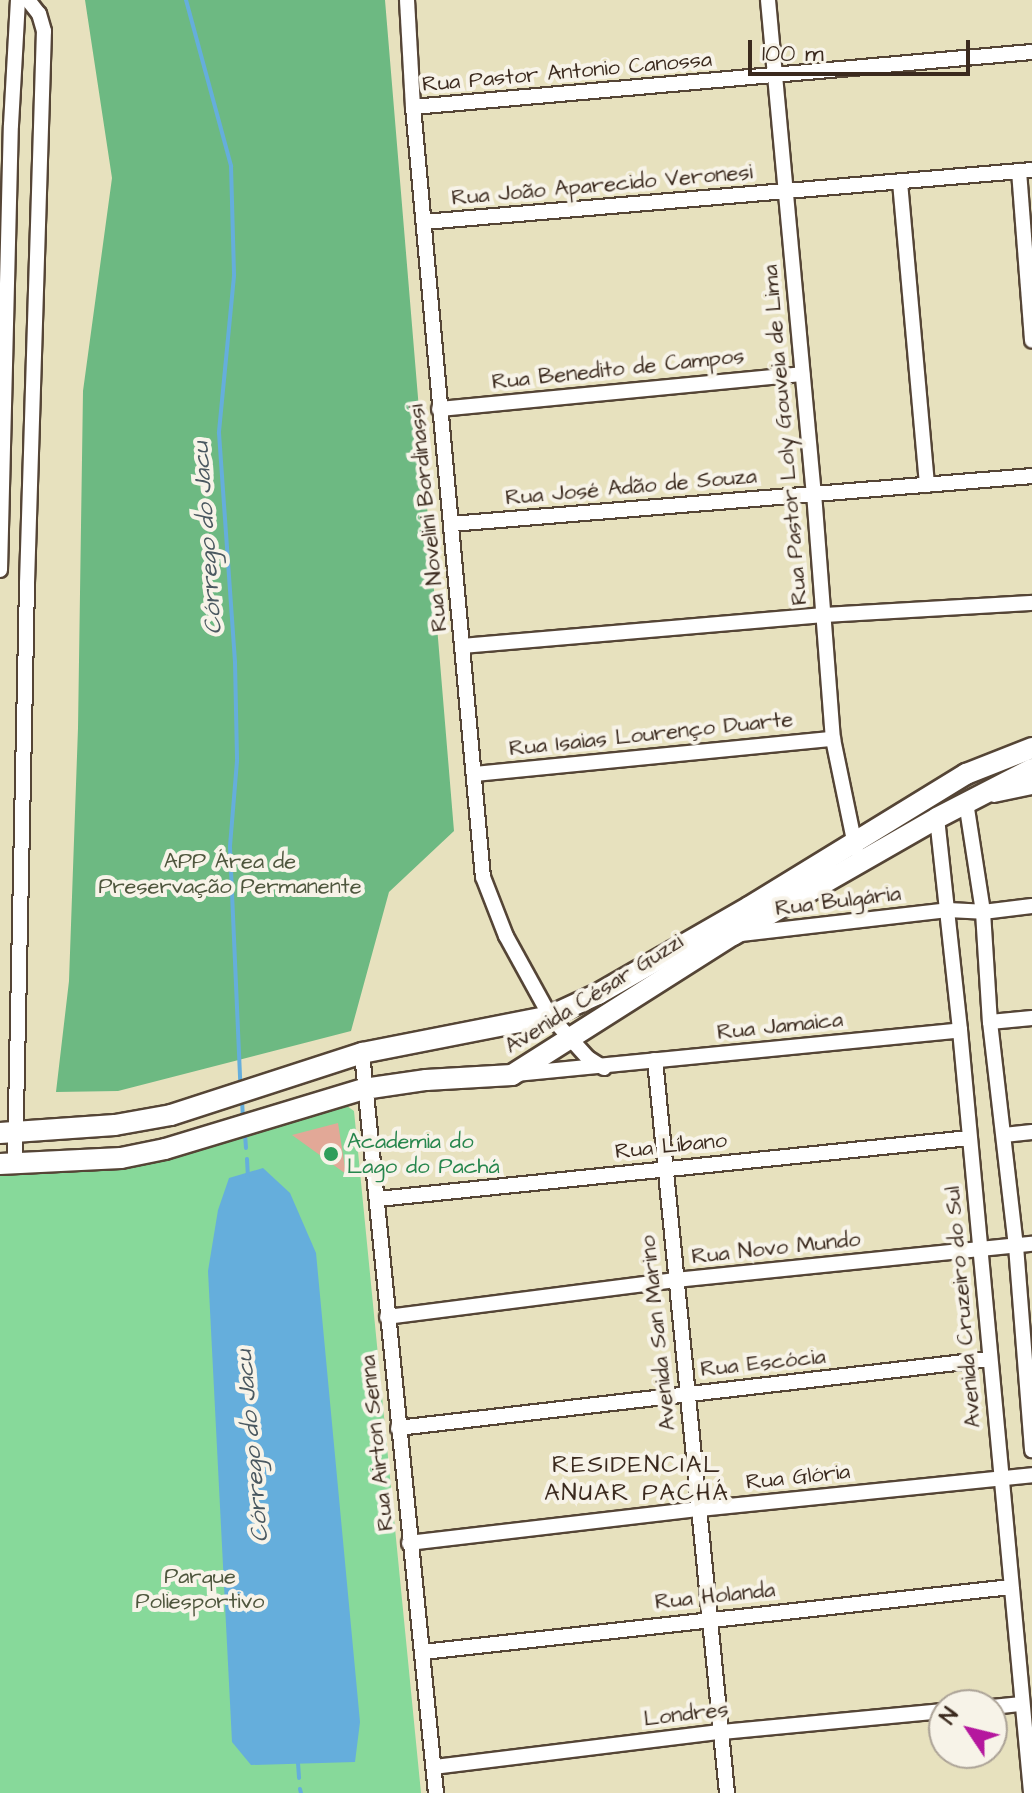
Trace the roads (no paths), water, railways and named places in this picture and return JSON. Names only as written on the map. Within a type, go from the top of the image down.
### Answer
[{"type":"street","name":"Rua Novelini Bordinassi","points":[[407,0],[439,409],[483,877],[506,936],[550,1016],[573,1037]]},
{"type":"street","name":"Rua Pastor Loly Gouveia de Lima","points":[[768,0],[814,493],[833,739],[853,843],[861,864]]},
{"type":"street","points":[[0,5],[24,3]]},
{"type":"street","points":[[0,570],[6,125],[24,3]]},
{"type":"street","points":[[7,1163],[44,31],[24,3]]},
{"type":"street","name":"Rua Pastor Antonio Canossa","points":[[413,107],[1032,52]]},
{"type":"street","points":[[1026,170],[1032,341]]},
{"type":"street","name":"Rua João Aparecido Veronesi","points":[[424,222],[1026,170]]},
{"type":"street","points":[[900,182],[927,485]]},
{"type":"street","name":"Rua Benedito de Campos","points":[[439,409],[802,374]]},
{"type":"street","name":"Rua José Adão de Souza","points":[[451,524],[1032,476]]},
{"type":"street","points":[[463,646],[823,615],[1032,603]]},
{"type":"street","name":"Rua Isaias Lourenço Duarte","points":[[474,774],[833,739]]},
{"type":"street","name":"Avenida César Guzzi","points":[[7,1133],[115,1125],[171,1115],[362,1053],[550,1016],[598,994],[966,774],[1032,748]]},
{"type":"street","name":"Avenida César Guzzi","points":[[7,1163],[121,1158],[165,1149],[364,1089],[512,1075],[733,935],[937,818],[1032,769]]},
{"type":"street","points":[[1032,787],[966,802],[983,912],[990,1022],[1016,1246],[1032,1450]]},
{"type":"street","name":"Avenida Cruzeiro do Sul","points":[[937,818],[960,1030],[1031,1793]]},
{"type":"street","name":"Rua Bulgária","points":[[733,935],[948,910],[983,912],[1032,906]]},
{"type":"street","points":[[990,1022],[1032,1018]]},
{"type":"street","points":[[526,1023],[539,1029],[548,1040],[549,1048],[541,1058]]},
{"type":"street","name":"Rua Jamaica","points":[[512,1075],[960,1030]]},
{"type":"street","points":[[573,1037],[588,1058],[604,1068]]},
{"type":"street","name":"Rua Airton Senna","points":[[362,1053],[436,1793]]},
{"type":"street","name":"Avenida San Marino","points":[[655,1060],[707,1618],[727,1793]]},
{"type":"street","points":[[1004,1135],[1032,1132]]},
{"type":"street","name":"Rua Líbano","points":[[378,1199],[969,1138]]},
{"type":"street","name":"Rua Novo Mundo","points":[[387,1317],[675,1280],[1032,1244]]},
{"type":"street","name":"Rua Escócia","points":[[398,1428],[990,1359]]},
{"type":"street","name":"Rua Glória","points":[[409,1543],[1032,1475]]},
{"type":"street","name":"Rua Holanda","points":[[423,1652],[707,1618],[1011,1587]]},
{"type":"street","points":[[1008,1705],[1022,1704]]},
{"type":"street","name":"Londres","points":[[434,1767],[721,1732],[928,1713]]},
{"type":"water","points":[[263,1168],[290,1193],[316,1253],[360,1722],[355,1762],[251,1765],[232,1742],[208,1271],[218,1210],[229,1178]]},
{"type":"waterway","name":"Córrego do Jacu","points":[[186,0],[231,166],[234,276],[219,433],[235,662],[237,761],[230,847],[240,1080]]},
{"type":"waterway","name":"Córrego do Jacu","points":[[242,1100],[243,1117]]},
{"type":"waterway","name":"Córrego do Jacu","points":[[245,1134],[246,1148]]},
{"type":"waterway","name":"Córrego do Jacu","points":[[247,1159],[248,1177]]},
{"type":"waterway","name":"Córrego do Jacu","points":[[298,1763],[299,1778]]},
{"type":"waterway","name":"Córrego do Jacu","points":[[300,1789],[301,1793]]},
{"type":"place","name":"Academia do Lago do Pachá","points":[[331,1154]]},
{"type":"district","name":"RESIDENCIAL ANUAR PACHÁ","points":[[637,1480]]},
{"type":"park label","name":"APP Área de Preservação Permanente","points":[[230,874]]},
{"type":"park label","name":"Parque Poliesportivo","points":[[200,1588]]}]
